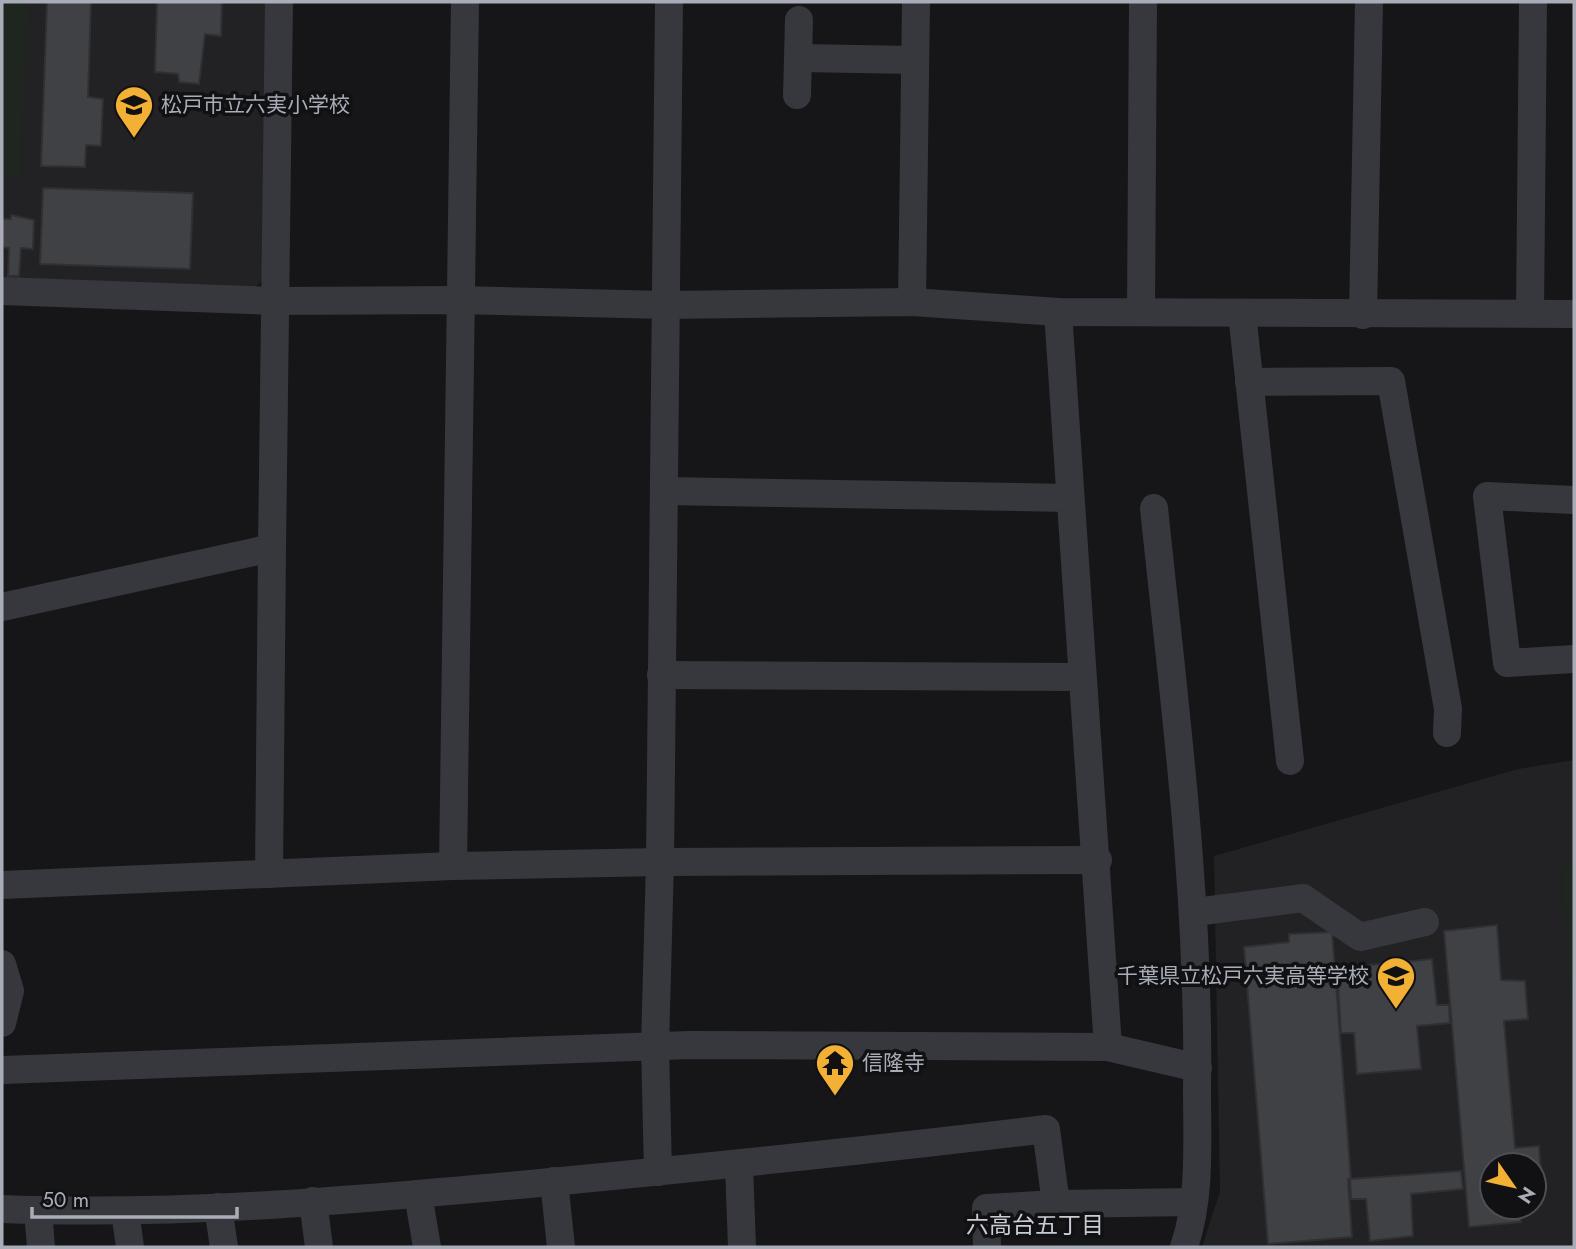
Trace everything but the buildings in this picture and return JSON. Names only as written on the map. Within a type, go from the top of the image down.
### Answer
[{"type":"street","points":[[269,874],[279,2]]},
{"type":"street","points":[[453,866],[464,2]]},
{"type":"street","points":[[658,1172],[656,1046],[670,2]]},
{"type":"street","points":[[912,302],[916,2]]},
{"type":"street","points":[[1141,310],[1143,2]]},
{"type":"street","points":[[1363,315],[1369,2]]},
{"type":"street","points":[[1530,313],[1533,2]]},
{"type":"street","points":[[797,96],[799,20]]},
{"type":"street","points":[[799,58],[915,60]]},
{"type":"street","points":[[2,291],[274,301],[459,300],[666,305],[912,302],[1058,312],[1141,310],[1363,315],[1574,314]]},
{"type":"street","points":[[1058,312],[1081,677],[1098,860],[1108,1048]]},
{"type":"street","points":[[1242,313],[1290,761]]},
{"type":"street","points":[[1249,382],[1391,381],[1448,709],[1447,733]]},
{"type":"street","points":[[664,491],[1069,498]]},
{"type":"street","points":[[1574,500],[1487,496],[1507,663],[1574,659]]},
{"type":"street","points":[[1154,509],[1195,912],[1198,1068],[1193,1202],[1191,1227],[1184,1247]]},
{"type":"street","points":[[2,607],[272,548]]},
{"type":"street","points":[[661,675],[1081,677]]},
{"type":"street","points":[[2,885],[453,866],[1098,860]]},
{"type":"street","points":[[1195,912],[1303,898],[1360,937],[1425,922]]},
{"type":"street","points":[[2,964],[10,990],[2,1023]]},
{"type":"street","points":[[2,1070],[656,1046],[1108,1048],[1198,1068]]},
{"type":"street","points":[[2,1209],[125,1211],[418,1194],[739,1165],[1046,1129],[1056,1204]]},
{"type":"street","points":[[739,1165],[743,1247]]},
{"type":"street","points":[[554,1181],[561,1247]]},
{"type":"street","points":[[418,1194],[426,1247]]},
{"type":"street","points":[[313,1201],[319,1247]]},
{"type":"street","points":[[987,1247],[986,1208],[1193,1202]]},
{"type":"street","points":[[218,1207],[224,1247]]},
{"type":"street","points":[[38,1211],[41,1247]]},
{"type":"street","points":[[125,1211],[130,1247]]},
{"type":"shaded area","name":"松戸市立六実小学校","points":[[2,2],[268,2],[266,276],[261,282],[253,289],[2,280]]},
{"type":"shaded area","points":[[2,2],[28,2],[19,177],[2,177]]},
{"type":"shaded area","name":"千葉県立松戸六実高等学校","points":[[1574,760],[1574,1247],[1202,1247],[1220,1192],[1214,856],[1518,769]]},
{"type":"shaded area","points":[[1574,863],[1574,1071],[1563,866]]},
{"type":"place","name":"松戸市立六実小学校","points":[[134,139]]},
{"type":"place","name":"千葉県立松戸六実高等学校","points":[[1396,1010]]},
{"type":"place","name":"信隆寺","points":[[835,1097]]},
{"type":"district","name":"六高台五丁目","points":[[1035,1225]]}]
